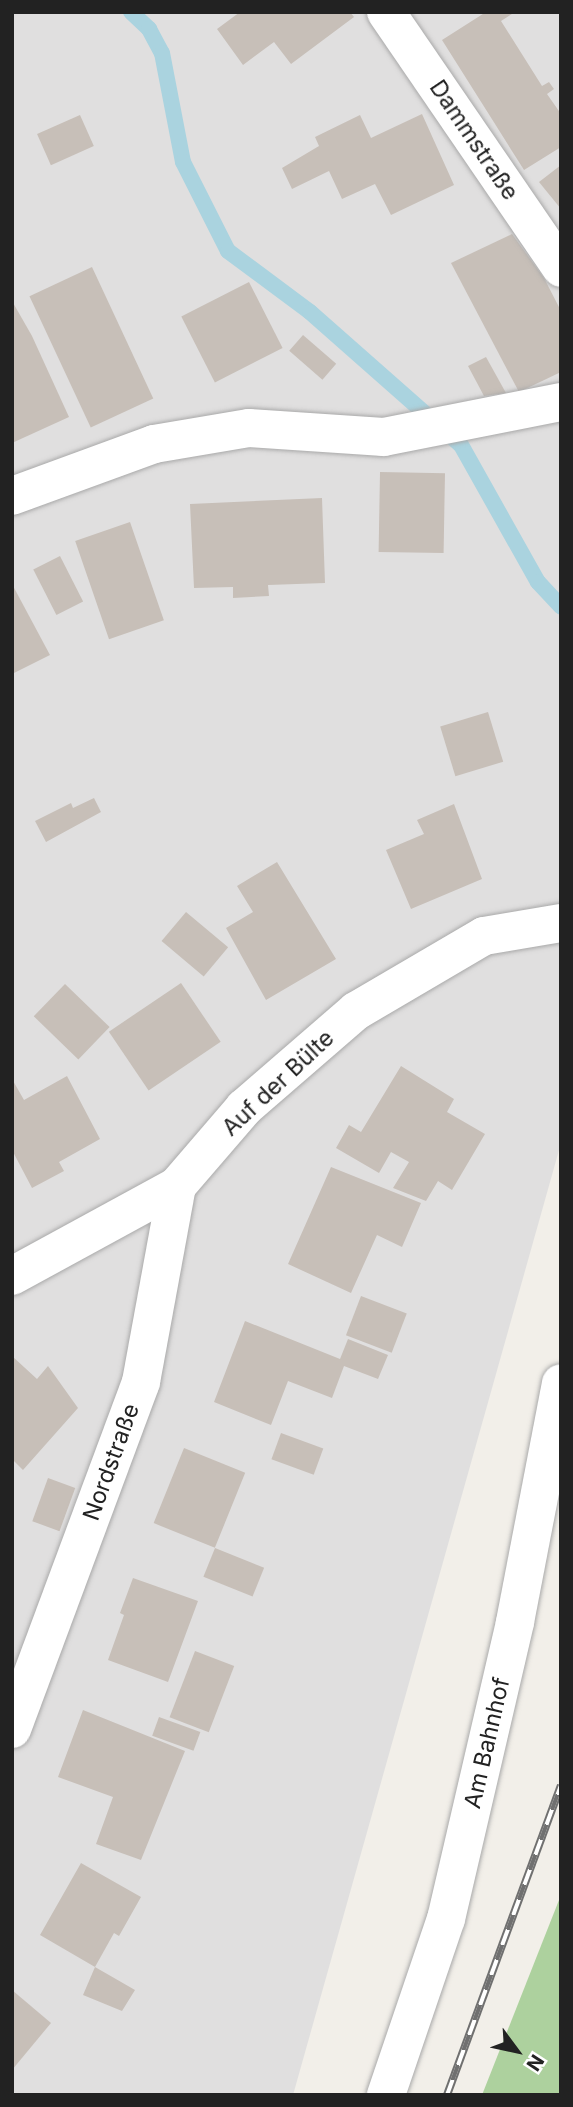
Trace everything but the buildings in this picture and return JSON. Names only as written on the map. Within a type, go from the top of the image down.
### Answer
[{"type":"street","name":"Dammstraße","points":[[386,12],[561,268]]},
{"type":"street","points":[[12,496],[154,444],[249,428],[384,437],[561,402]]},
{"type":"street","name":"Auf der Bülte","points":[[12,1276],[177,1186],[244,1108],[356,1011],[485,936],[561,923]]},
{"type":"street","name":"Nordstraße","points":[[12,1729],[141,1382],[177,1186]]},
{"type":"street","name":"Am Bahnhof","points":[[386,2095],[446,1919],[515,1622],[561,1383]]},
{"type":"shaded area","points":[[12,12],[366,12],[561,291],[561,1143],[293,2095],[12,2095]]},
{"type":"shaded area","points":[[407,12],[561,12],[561,242]]},
{"type":"green space","points":[[561,1895],[561,2095],[482,2095]]},
{"type":"waterway","points":[[131,12],[149,29],[162,53],[183,162],[228,251],[310,312],[461,445],[538,582],[561,607]]},
{"type":"railway","points":[[447,2095],[561,1785]]}]
